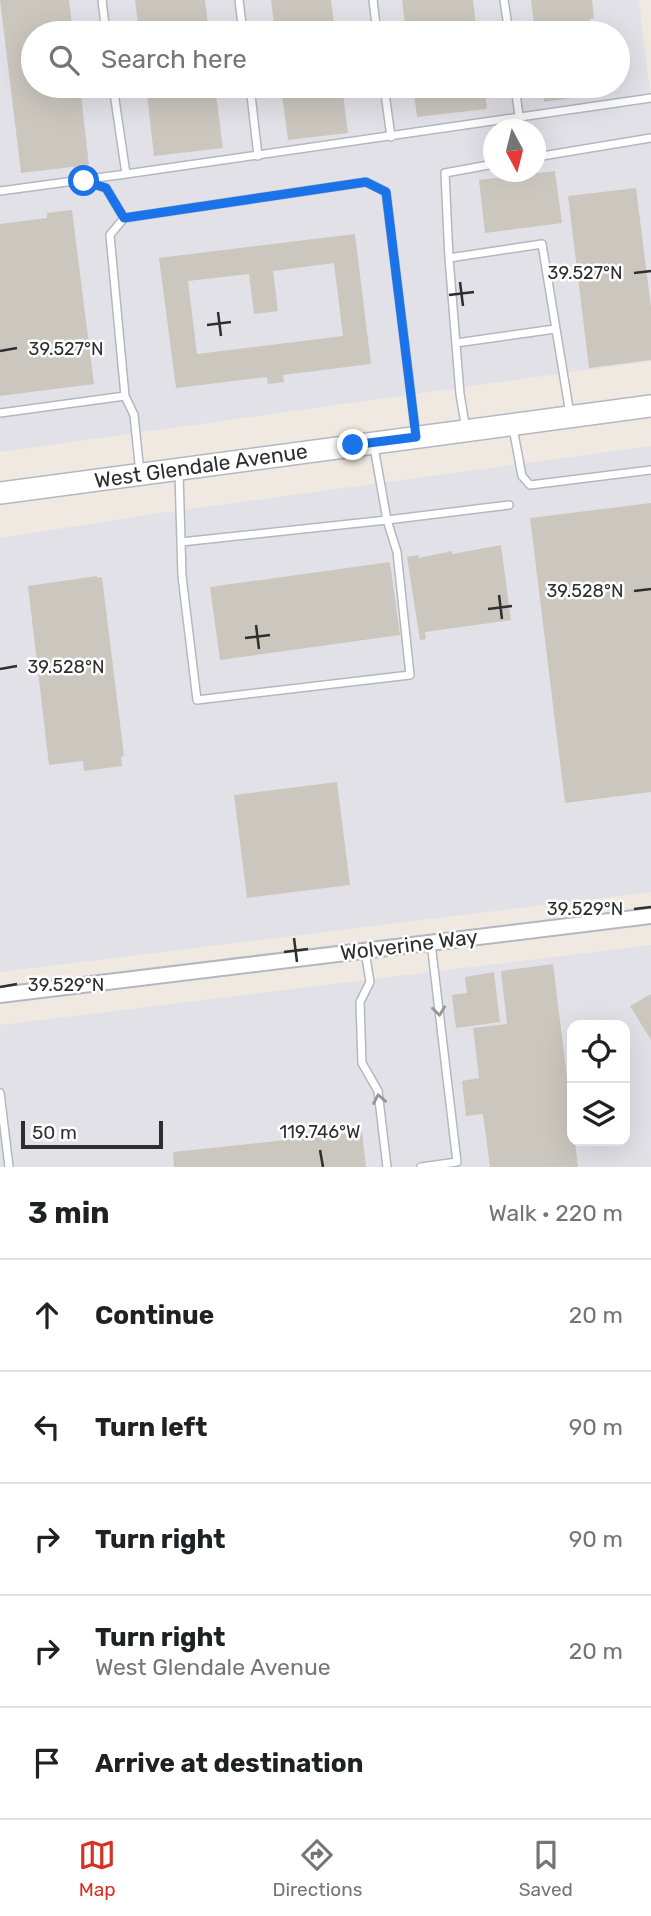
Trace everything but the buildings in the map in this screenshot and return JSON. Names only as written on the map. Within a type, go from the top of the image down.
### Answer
[{"type":"main road","name":"West Glendale Avenue","points":[[0,493],[651,406]]},
{"type":"street","name":"Wolverine Way","points":[[0,995],[651,916]]},
{"type":"lane","points":[[102,0],[105,21]]},
{"type":"lane","points":[[239,0],[242,21]]},
{"type":"lane","points":[[373,0],[376,21]]},
{"type":"lane","points":[[504,0],[507,21]]},
{"type":"lane","points":[[115,98],[126,174]]},
{"type":"lane","points":[[251,98],[258,156]]},
{"type":"lane","points":[[386,98],[391,137]]},
{"type":"lane","points":[[517,98],[519,116]]},
{"type":"lane","points":[[0,191],[651,98]]},
{"type":"lane","points":[[546,155],[651,138]]},
{"type":"lane","points":[[466,430],[449,258],[445,173],[483,166]]},
{"type":"lane","points":[[84,181],[106,188],[124,218]]},
{"type":"lane","points":[[140,474],[134,415],[125,396],[110,235],[124,218],[366,182],[386,192],[416,437]]},
{"type":"lane","points":[[449,258],[542,244],[571,416]]},
{"type":"lane","points":[[456,343],[555,330]]},
{"type":"lane","points":[[0,413],[125,396]]},
{"type":"lane","points":[[513,424],[522,476],[530,485],[651,470]]},
{"type":"lane","points":[[178,468],[182,576],[197,700],[410,675],[397,552],[387,520],[373,442]]},
{"type":"lane","points":[[181,542],[509,505]]},
{"type":"lane","points":[[421,1167],[457,1162],[430,943]]},
{"type":"lane","points":[[365,951],[370,982],[360,1002],[362,1063],[378,1091],[387,1167]]},
{"type":"lane","points":[[0,1093],[9,1167]]},
{"type":"shaded area","points":[[0,0],[639,0],[651,98],[651,361],[0,452]]},
{"type":"shaded area","points":[[651,446],[651,892],[0,972],[0,538],[160,513]]},
{"type":"shaded area","points":[[651,945],[651,1167],[0,1167],[0,1025]]},
{"type":"route","points":[[84,181],[106,188],[124,218],[366,182],[386,192],[416,437],[353,445]]}]
